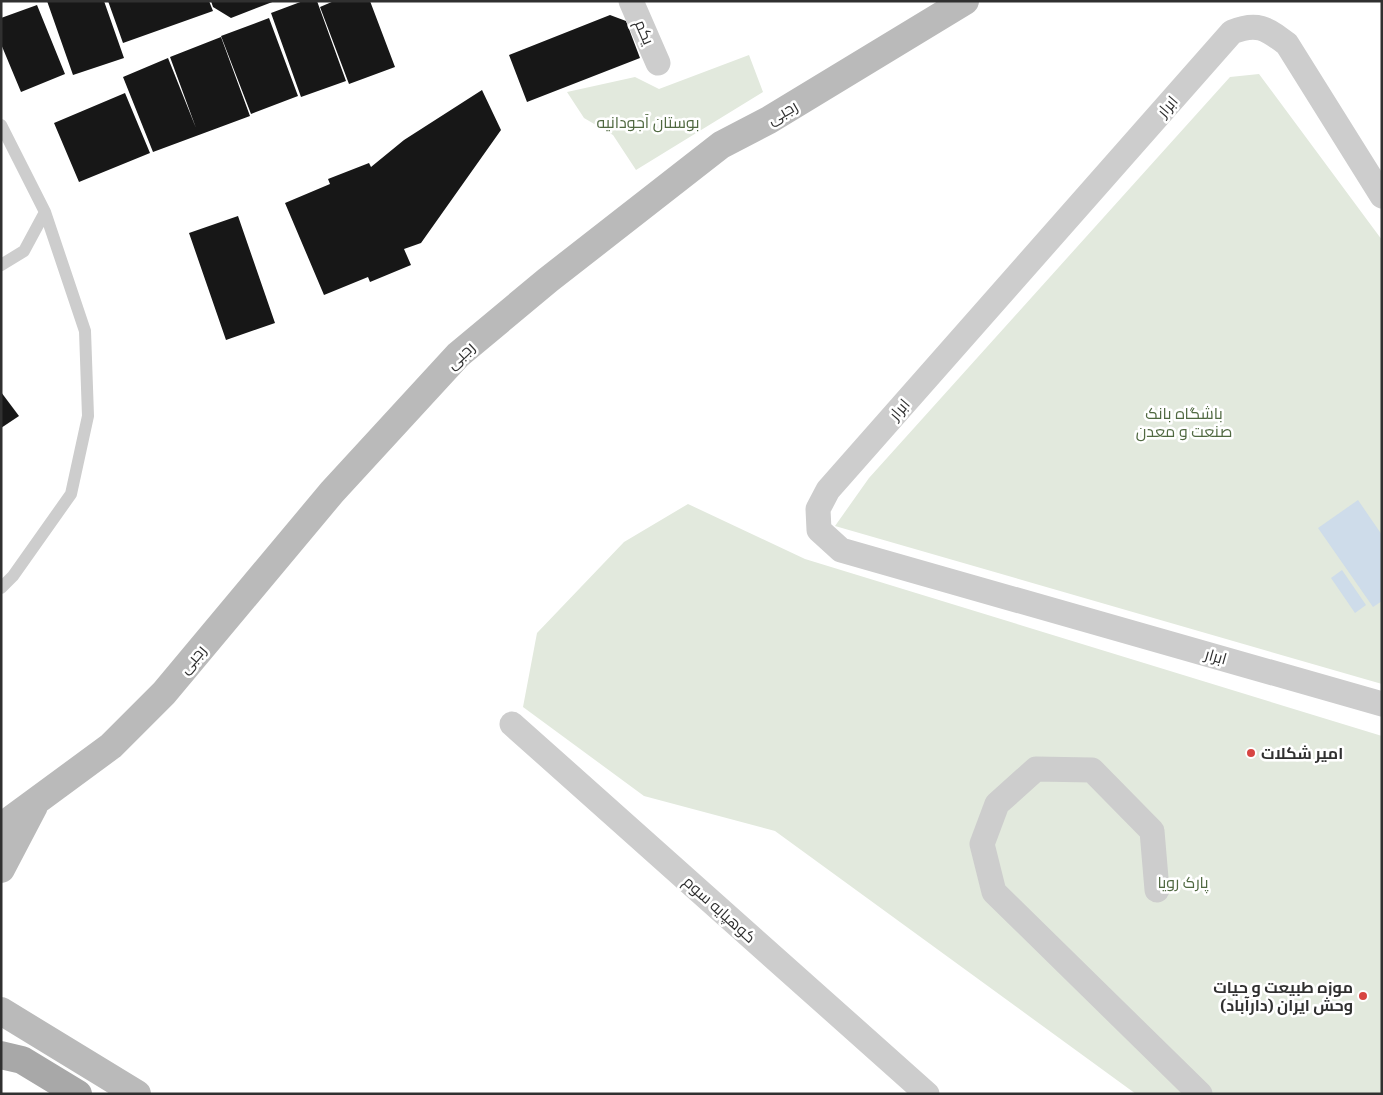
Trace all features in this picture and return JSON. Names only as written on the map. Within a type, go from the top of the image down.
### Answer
[{"type":"main road","name":"رجبی","points":[[1,827],[36,804],[111,746],[164,693],[332,492],[458,354],[548,280],[722,146],[769,120],[965,1]]},
{"type":"main road","name":"رجبی","points":[[1,869],[36,804]]},
{"type":"main road","points":[[6,1011],[137,1094]]},
{"type":"main road","points":[[1,1055],[22,1060],[78,1094]]},
{"type":"street","name":"یکم","points":[[631,1],[658,63]]},
{"type":"street","name":"ابرار","points":[[1382,196],[1287,44],[1270,31],[1248,26],[1232,32],[828,490],[818,509],[818,530],[841,550],[1382,704]]},
{"type":"street","name":"کوهپایه سوم","points":[[512,724],[927,1094]]},
{"type":"street","points":[[1157,890],[1152,831],[1092,770],[1036,769],[997,804],[982,844],[994,892],[1200,1094]]},
{"type":"lane","points":[[1,125],[45,212],[85,331],[88,416],[71,494],[13,576],[1,588]]},
{"type":"lane","points":[[1,265],[24,251],[45,212]]},
{"type":"green space","name":"بوستان آجودانیه","points":[[749,55],[763,92],[636,170],[613,135],[584,118],[567,92],[635,77],[659,89]]},
{"type":"green space","name":"باشگاه بانک صنعت و معدن","points":[[1259,74],[1382,240],[1382,684],[835,526],[869,478],[1230,77]]},
{"type":"green space","name":"پارک رویا","points":[[688,504],[805,559],[1382,736],[1382,1094],[1136,1094],[775,831],[644,796],[523,707],[537,633],[624,542]]},
{"type":"water","points":[[1358,500],[1382,535],[1382,601],[1373,607],[1318,528]]},
{"type":"water","points":[[1342,570],[1366,605],[1355,613],[1331,578]]},
{"type":"building","points":[[47,1],[104,1],[124,58],[73,75]]},
{"type":"building","points":[[108,1],[209,1],[213,11],[123,43]]},
{"type":"building","points":[[211,1],[275,1],[231,18],[213,7]]},
{"type":"building","points":[[303,1],[317,1],[346,81],[301,97],[271,13]]},
{"type":"building","points":[[334,1],[370,1],[395,67],[349,84],[320,7]]},
{"type":"building","points":[[37,5],[65,74],[21,92],[1,44],[1,18]]},
{"type":"building","points":[[610,15],[626,21],[640,58],[527,102],[509,55]]},
{"type":"building","points":[[269,18],[298,96],[251,114],[221,36]]},
{"type":"building","points":[[221,37],[250,116],[153,152],[123,77],[168,58],[196,128],[170,57]]},
{"type":"building","points":[[482,90],[501,130],[421,243],[404,249],[411,265],[370,282],[368,277],[324,295],[285,203],[330,184],[328,179],[369,163],[371,167],[404,140]]},
{"type":"building","points":[[125,93],[150,153],[79,182],[54,123]]},
{"type":"building","points":[[238,216],[275,323],[226,340],[189,233]]},
{"type":"building","points":[[1,392],[19,416],[1,428]]},
{"type":"place","name":"امیر شکلات","points":[[1251,753]]},
{"type":"place","name":"موزه طبیعت و حیات وحش ایران (دارآباد)","points":[[1363,996]]}]
